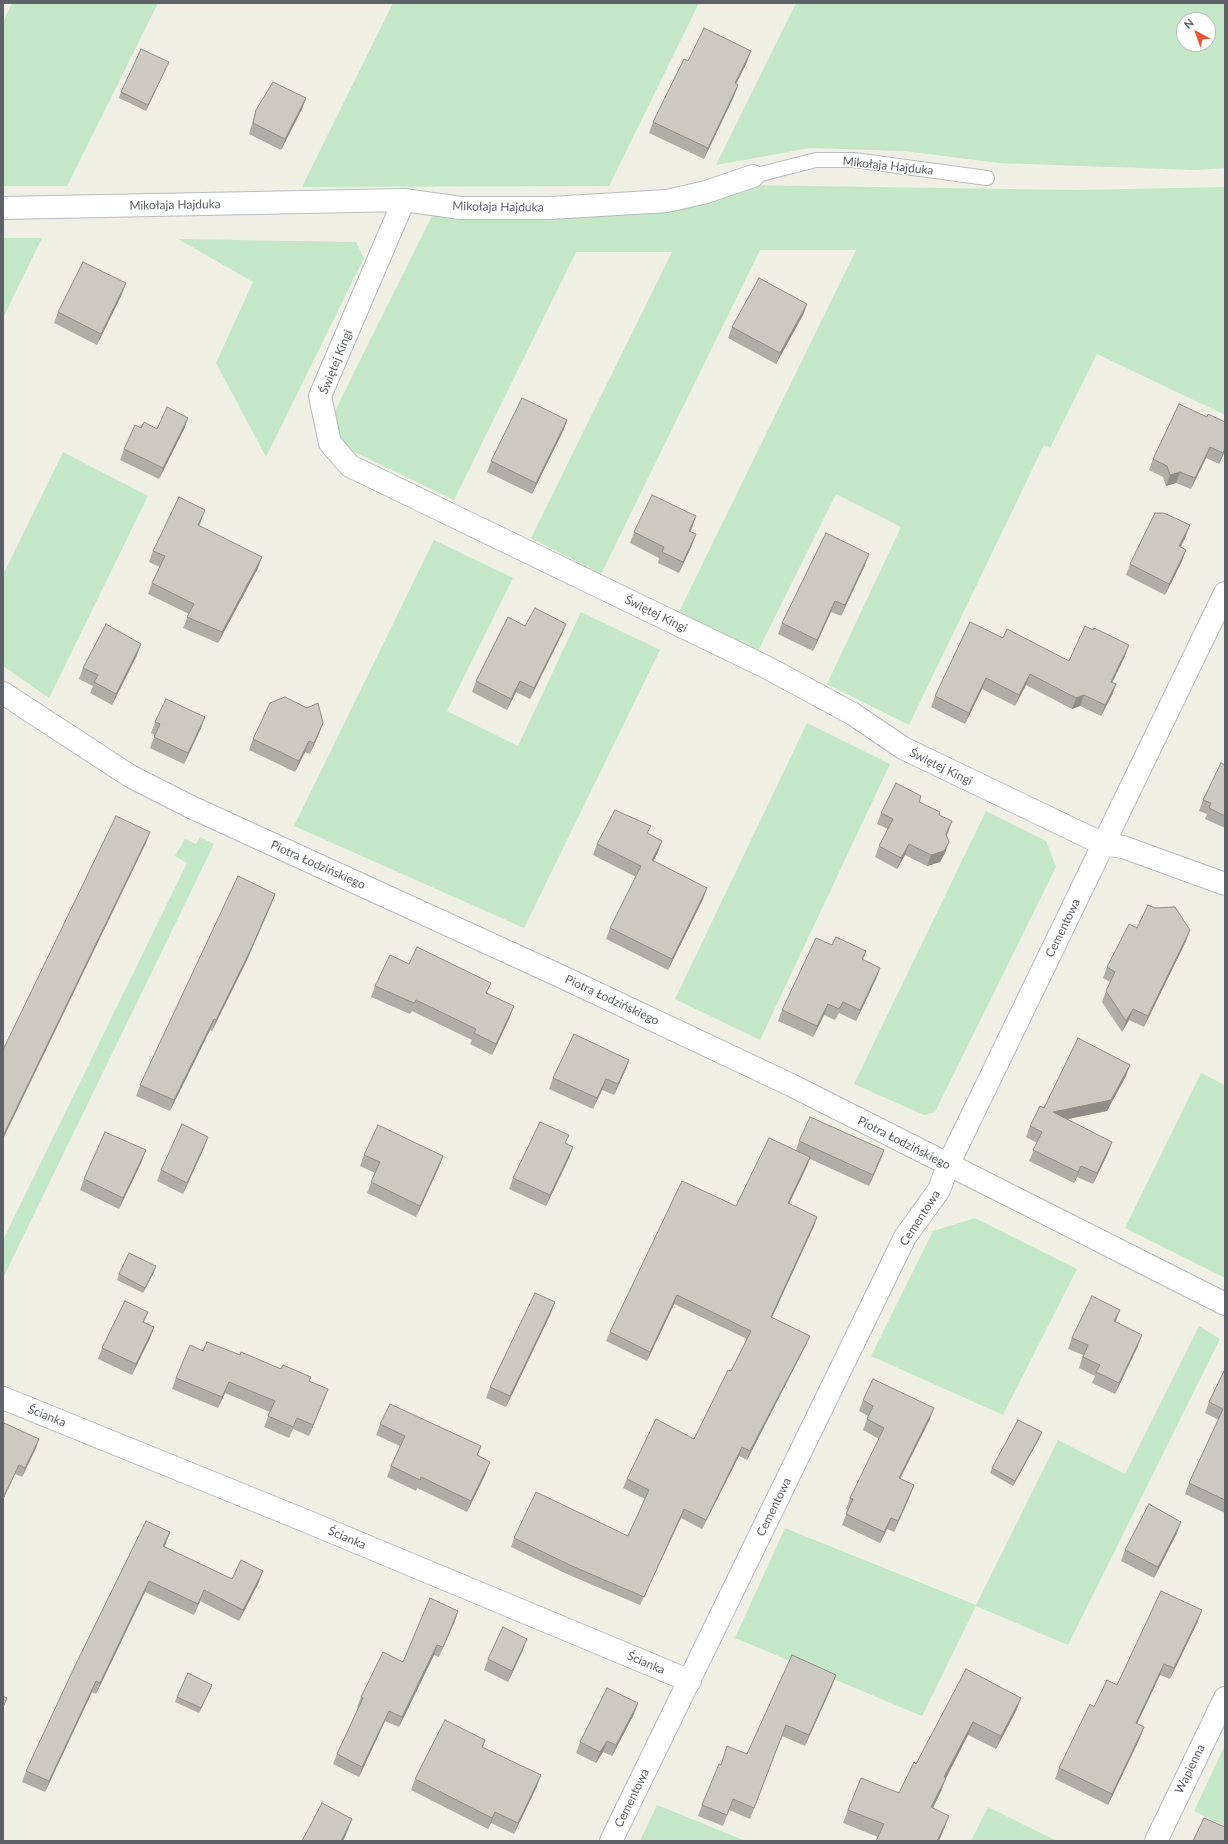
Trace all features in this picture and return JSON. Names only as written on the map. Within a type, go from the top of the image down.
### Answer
[{"type":"street","name":"Mikołaja Hajduka","points":[[3,208],[404,200],[461,208],[550,208],[667,201],[706,192],[753,176]]},
{"type":"street","name":"Świętej Kingi","points":[[404,200],[320,396],[330,443],[350,466],[766,667],[853,714],[902,748],[1103,844],[1124,847],[1225,884]]},
{"type":"street","name":"Cementowa","points":[[611,1841],[905,1236],[939,1190],[948,1165],[1225,593]]},
{"type":"street","name":"Piotra Łodzińskiego","points":[[3,693],[130,776],[191,807],[573,981],[791,1085],[1225,1304]]},
{"type":"street","name":"Ścianka","points":[[3,1398],[306,1521],[690,1681]]},
{"type":"street","name":"Wapienna","points":[[1156,1841],[1225,1698]]},
{"type":"lane","name":"Mikołaja Hajduka","points":[[753,176],[816,160],[854,160],[987,178]]},
{"type":"green space","points":[[12,3],[158,3],[67,186],[3,186],[3,22]]},
{"type":"green space","points":[[393,3],[699,3],[609,186],[302,187]]},
{"type":"green space","points":[[796,3],[1225,3],[1225,168],[1196,170],[998,163],[905,151],[810,148],[716,165]]},
{"type":"green space","points":[[738,185],[1078,190],[1225,187],[1225,415],[1097,354],[1050,448],[1044,445],[909,725],[827,684],[901,527],[836,494],[758,651],[679,612],[856,250],[760,250],[601,574],[531,538],[672,252],[576,252],[454,500],[342,446],[333,415],[434,212],[507,220],[686,209]]},
{"type":"green space","points":[[3,238],[42,238],[3,318]]},
{"type":"green space","points":[[178,239],[356,242],[364,258],[266,457],[216,363],[253,282]]},
{"type":"green space","points":[[63,452],[148,496],[49,698],[3,666],[3,575]]},
{"type":"green space","points":[[434,540],[513,578],[447,711],[518,746],[581,612],[660,650],[524,928],[294,826]]},
{"type":"green space","points":[[807,723],[890,764],[760,1040],[675,999]]},
{"type":"green space","points":[[986,811],[1046,841],[1056,867],[935,1112],[924,1115],[854,1084]]},
{"type":"green space","points":[[200,837],[214,844],[3,1278],[3,1240],[187,863],[175,856],[185,839],[196,844]]},
{"type":"green space","points":[[1201,1073],[1225,1085],[1225,1278],[1125,1228]]},
{"type":"green space","points":[[975,1218],[1077,1269],[1003,1415],[871,1356],[933,1231]]},
{"type":"green space","points":[[1199,1326],[1220,1339],[1068,1645],[976,1606],[922,1716],[735,1638],[785,1528],[976,1605],[1058,1440],[1125,1474]]},
{"type":"green space","points":[[1225,1745],[1225,1826],[1194,1811]]},
{"type":"green space","points":[[657,1805],[746,1841],[640,1841]]},
{"type":"green space","points":[[988,1807],[1057,1841],[971,1841]]},
{"type":"building","points":[[704,28],[751,51],[735,83],[738,85],[708,148],[653,122],[684,59],[688,61]]},
{"type":"building","points":[[141,49],[169,62],[148,105],[121,92]]},
{"type":"building","points":[[273,82],[306,98],[285,139],[253,123],[256,110]]},
{"type":"building","points":[[83,262],[126,283],[101,334],[58,312]]},
{"type":"building","points":[[759,278],[807,304],[780,353],[732,327]]},
{"type":"building","points":[[522,398],[567,420],[536,483],[491,461]]},
{"type":"building","points":[[1179,404],[1207,417],[1208,414],[1225,422],[1225,448],[1223,453],[1210,447],[1195,478],[1180,472],[1170,475],[1167,466],[1153,459]]},
{"type":"building","points":[[167,407],[188,418],[163,468],[124,449],[135,425],[141,428],[144,422],[157,429]]},
{"type":"building","points":[[652,495],[696,516],[689,531],[696,534],[683,562],[662,552],[664,547],[634,532]]},
{"type":"building","points":[[179,497],[205,510],[198,525],[262,557],[222,632],[187,617],[194,604],[152,583],[165,556],[153,551]]},
{"type":"building","points":[[1155,513],[1164,513],[1190,525],[1179,546],[1186,550],[1169,584],[1130,564]]},
{"type":"building","points":[[826,533],[869,554],[845,605],[835,601],[817,640],[782,623]]},
{"type":"building","points":[[535,608],[566,624],[534,688],[520,681],[511,699],[476,681],[508,617],[525,626]]},
{"type":"building","points":[[970,622],[1003,638],[1007,629],[1069,661],[1085,626],[1093,630],[1094,628],[1129,645],[1111,682],[1116,684],[1105,705],[1084,695],[1076,698],[1030,674],[1019,695],[986,678],[969,713],[935,696]]},
{"type":"building","points":[[106,624],[141,644],[116,694],[94,682],[98,675],[83,668]]},
{"type":"building","points":[[285,697],[307,708],[318,703],[323,723],[314,743],[309,741],[299,761],[253,739],[270,703]]},
{"type":"building","points":[[166,699],[205,717],[188,753],[154,737],[160,724],[155,722]]},
{"type":"building","points":[[1221,763],[1225,765],[1225,816],[1209,808],[1211,803],[1203,800]]},
{"type":"building","points":[[896,783],[921,796],[919,802],[940,812],[939,815],[952,821],[946,834],[949,842],[944,851],[931,855],[909,844],[901,858],[879,846],[893,819],[881,813]]},
{"type":"building","points":[[615,810],[651,826],[647,833],[662,841],[652,860],[707,888],[672,959],[610,928],[641,866],[597,844]]},
{"type":"building","points":[[116,816],[150,832],[3,1136],[3,1050]]},
{"type":"building","points":[[238,876],[275,894],[251,949],[174,1100],[140,1085]]},
{"type":"building","points":[[1148,905],[1155,908],[1175,907],[1190,930],[1148,1016],[1133,1009],[1126,1021],[1106,991],[1115,972],[1107,967],[1129,924],[1137,928]]},
{"type":"building","points":[[836,937],[866,951],[862,959],[880,968],[860,1010],[843,1002],[839,1009],[828,1004],[817,1026],[782,1010],[816,938],[832,945]]},
{"type":"building","points":[[417,947],[491,983],[486,993],[514,1006],[496,1044],[474,1033],[476,1029],[416,1000],[414,1003],[375,986],[390,955],[409,964]]},
{"type":"building","points":[[574,1034],[629,1060],[618,1084],[606,1079],[597,1098],[553,1078]]},
{"type":"building","points":[[1078,1038],[1130,1065],[1111,1100],[1053,1112],[1112,1142],[1097,1173],[1081,1166],[1078,1172],[1033,1150],[1042,1132],[1030,1126],[1040,1106],[1044,1108]]},
{"type":"building","points":[[810,1117],[884,1150],[873,1175],[799,1141]]},
{"type":"building","points":[[540,1122],[569,1135],[565,1143],[573,1147],[550,1195],[513,1178]]},
{"type":"building","points":[[182,1124],[208,1137],[187,1183],[161,1170]]},
{"type":"building","points":[[378,1125],[443,1156],[420,1206],[371,1182],[380,1162],[364,1155]]},
{"type":"building","points":[[105,1132],[146,1150],[123,1198],[84,1179]]},
{"type":"building","points":[[769,1138],[810,1157],[788,1203],[817,1217],[771,1317],[810,1336],[750,1451],[742,1447],[706,1520],[684,1509],[644,1597],[572,1566],[514,1538],[536,1492],[628,1536],[649,1490],[627,1479],[656,1419],[694,1439],[728,1370],[731,1371],[751,1331],[677,1295],[650,1352],[610,1332],[682,1181],[736,1206]]},
{"type":"building","points":[[129,1253],[156,1266],[145,1288],[119,1274]]},
{"type":"building","points":[[535,1293],[555,1302],[510,1396],[490,1387]]},
{"type":"building","points":[[1092,1296],[1120,1310],[1114,1321],[1142,1335],[1119,1383],[1096,1372],[1100,1365],[1083,1357],[1088,1345],[1072,1338]]},
{"type":"building","points":[[125,1301],[148,1312],[143,1322],[154,1327],[136,1364],[102,1348]]},
{"type":"building","points":[[207,1342],[240,1355],[241,1352],[281,1369],[283,1365],[311,1377],[309,1381],[328,1389],[313,1425],[297,1418],[293,1427],[268,1416],[275,1401],[229,1382],[222,1397],[176,1378],[190,1345],[203,1351]]},
{"type":"building","points":[[1225,1369],[1225,1500],[1189,1483],[1223,1409],[1209,1402]]},
{"type":"building","points":[[873,1379],[934,1408],[899,1478],[914,1485],[898,1521],[891,1518],[884,1532],[846,1514],[853,1499],[850,1498],[884,1428],[867,1419],[873,1406],[863,1400]]},
{"type":"building","points":[[390,1404],[481,1446],[477,1455],[490,1462],[471,1501],[421,1477],[420,1480],[391,1466],[405,1436],[380,1424]]},
{"type":"building","points":[[1018,1420],[1042,1432],[1015,1481],[992,1468]]},
{"type":"building","points":[[4,1423],[39,1439],[25,1468],[19,1465],[3,1498],[3,1426]]},
{"type":"building","points":[[1149,1504],[1181,1522],[1158,1567],[1125,1550]]},
{"type":"building","points":[[146,1521],[170,1532],[163,1546],[232,1579],[241,1560],[263,1571],[243,1610],[204,1590],[198,1604],[149,1581],[100,1683],[96,1681],[49,1781],[26,1771],[73,1670]]},
{"type":"building","points":[[1161,1591],[1202,1610],[1174,1668],[1164,1664],[1136,1723],[1144,1727],[1112,1794],[1059,1768],[1090,1704],[1094,1707],[1107,1680],[1117,1685]]},
{"type":"building","points":[[430,1598],[458,1611],[443,1647],[437,1645],[402,1717],[389,1711],[362,1767],[337,1754],[363,1698],[361,1697],[383,1652],[403,1662]]},
{"type":"building","points":[[503,1627],[527,1639],[512,1671],[488,1659]]},
{"type":"building","points":[[792,1655],[836,1675],[809,1735],[786,1725],[754,1808],[733,1799],[727,1815],[702,1805],[719,1764],[721,1765],[727,1746],[747,1754]]},
{"type":"building","points":[[966,1669],[1021,1698],[1001,1736],[973,1722],[944,1777],[946,1778],[931,1807],[949,1816],[937,1841],[876,1841],[884,1824],[848,1810],[861,1778],[899,1793],[914,1762],[916,1764]]},
{"type":"building","points":[[188,1673],[212,1685],[201,1708],[177,1697]]},
{"type":"building","points":[[607,1688],[638,1703],[616,1745],[607,1741],[600,1752],[580,1742]]},
{"type":"building","points":[[3,1696],[7,1698],[3,1707]]},
{"type":"building","points":[[445,1720],[485,1740],[482,1747],[541,1775],[518,1823],[495,1812],[492,1818],[415,1779]]},
{"type":"building","points":[[322,1803],[352,1819],[341,1841],[302,1841]]},
{"type":"building","points":[[1204,1818],[1225,1827],[1225,1841],[1193,1841]]}]
